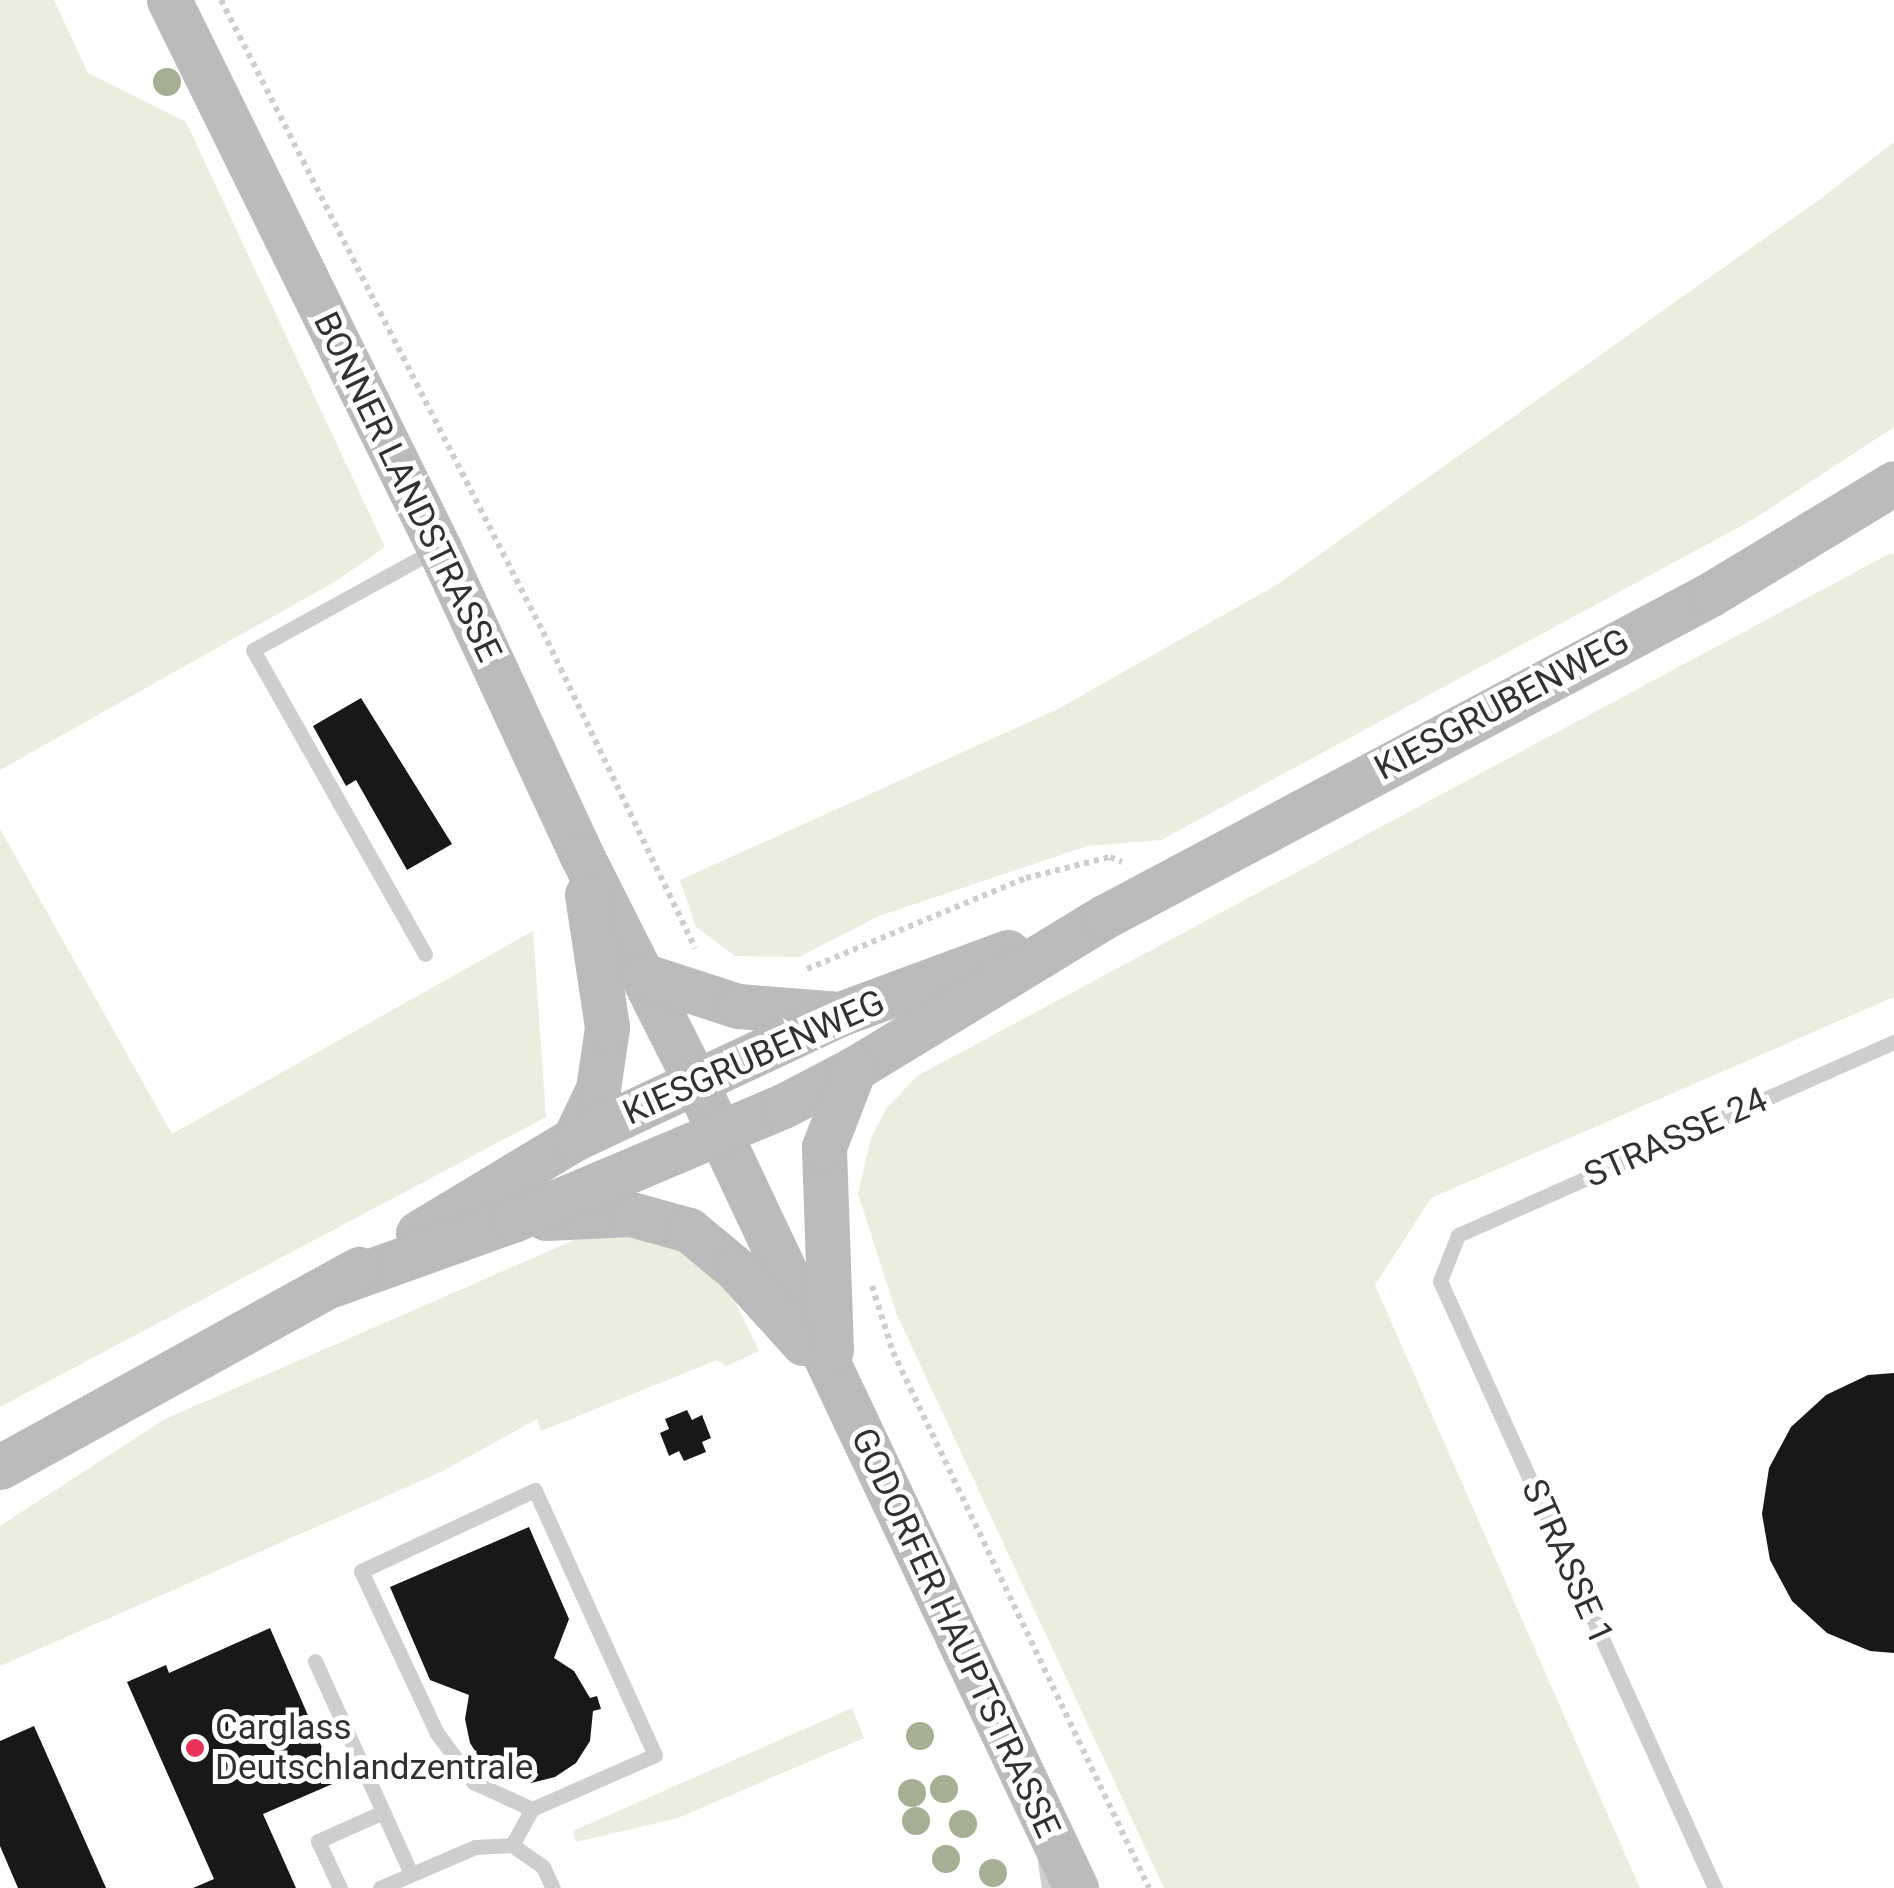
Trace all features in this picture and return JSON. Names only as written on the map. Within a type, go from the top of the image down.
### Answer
[{"type":"main road","name":"BONNER LANDSTRASSE","points":[[169,0],[439,548],[582,856],[698,1085]]},
{"type":"main road","name":"KIESGRUBENWEG","points":[[334,1284],[514,1220],[720,1133],[854,1068],[1104,917],[1711,594],[1894,482]]},
{"type":"main road","name":"KIESGRUBENWEG","points":[[574,1140],[598,1089],[607,1027],[582,856]]},
{"type":"main road","name":"KIESGRUBENWEG","points":[[0,1466],[55,1432],[334,1284],[574,1140],[698,1085],[840,1014],[1104,917]]},
{"type":"main road","points":[[642,975],[738,1006],[840,1014]]},
{"type":"main road","name":"KIESGRUBENWEG","points":[[833,1375],[824,1147],[854,1068]]},
{"type":"main road","name":"GODORFER HAUPTSTRASSE","points":[[698,1085],[1076,1888]]},
{"type":"main road","name":"GODORFER HAUPTSTRASSE","points":[[514,1220],[631,1214],[689,1230],[736,1269],[833,1375]]},
{"type":"lane","points":[[425,954],[253,650],[439,548]]},
{"type":"lane","name":"STRASSE 24","points":[[1458,1234],[1894,1042]]},
{"type":"lane","name":"STRASSE 1","points":[[1458,1234],[1440,1281],[1715,1888]]},
{"type":"lane","points":[[512,1844],[532,1810],[655,1755],[535,1490],[360,1571],[437,1734],[473,1782],[532,1810]]},
{"type":"lane","points":[[315,1661],[411,1874]]},
{"type":"lane","points":[[1029,1795],[1049,1888]]},
{"type":"lane","points":[[340,1888],[318,1840],[383,1812]]},
{"type":"lane","points":[[380,1888],[475,1847],[512,1844],[544,1867],[553,1888]]},
{"type":"path","points":[[221,0],[542,632],[690,945],[707,955]]},
{"type":"path","points":[[798,972],[1026,878],[1110,857],[1170,882]]},
{"type":"path","points":[[870,1280],[893,1352],[1149,1888]]},
{"type":"shaded area","points":[[0,0],[54,0],[88,73],[186,122],[385,547],[336,581],[0,770]]},
{"type":"shaded area","points":[[1894,142],[1894,427],[1752,520],[1161,840],[1087,846],[879,916],[799,957],[735,956],[696,927],[680,880],[1058,709],[1278,584],[1823,197]]},
{"type":"shaded area","points":[[1894,554],[1894,997],[1431,1198],[1375,1285],[1640,1888],[1164,1888],[897,1315],[858,1194],[871,1138],[886,1109],[917,1076]]},
{"type":"shaded area","points":[[0,829],[172,1134],[533,931],[546,1117],[0,1407]]},
{"type":"shaded area","points":[[590,1233],[661,1238],[705,1266],[734,1299],[759,1351],[726,1366],[717,1360],[541,1431],[537,1419],[441,1472],[0,1666],[0,1526],[165,1419]]},
{"type":"shaded area","points":[[852,1708],[864,1738],[678,1818],[576,1842],[573,1831]]},
{"type":"building","points":[[361,698],[452,844],[407,870],[356,780],[346,786],[313,726]]},
{"type":"building","points":[[1894,1373],[1894,1653],[1870,1651],[1827,1633],[1792,1601],[1770,1560],[1762,1514],[1769,1468],[1791,1427],[1826,1395],[1868,1375]]},
{"type":"building","points":[[687,1410],[692,1420],[702,1415],[711,1438],[702,1442],[706,1452],[684,1461],[679,1451],[669,1456],[660,1433],[669,1429],[665,1419]]},
{"type":"building","points":[[529,1527],[569,1619],[554,1658],[574,1671],[590,1698],[597,1696],[601,1709],[593,1711],[590,1741],[576,1763],[555,1777],[531,1783],[506,1779],[484,1765],[470,1743],[465,1719],[469,1695],[430,1680],[390,1587]]},
{"type":"building","points":[[270,1628],[337,1782],[263,1814],[296,1888],[193,1888],[214,1879],[127,1682],[166,1665],[169,1673]]},
{"type":"building","points":[[34,1726],[106,1888],[18,1888],[0,1846],[0,1741]]},
{"type":"place","name":"Carglass Deutschlandzentrale","points":[[195,1748]]}]
